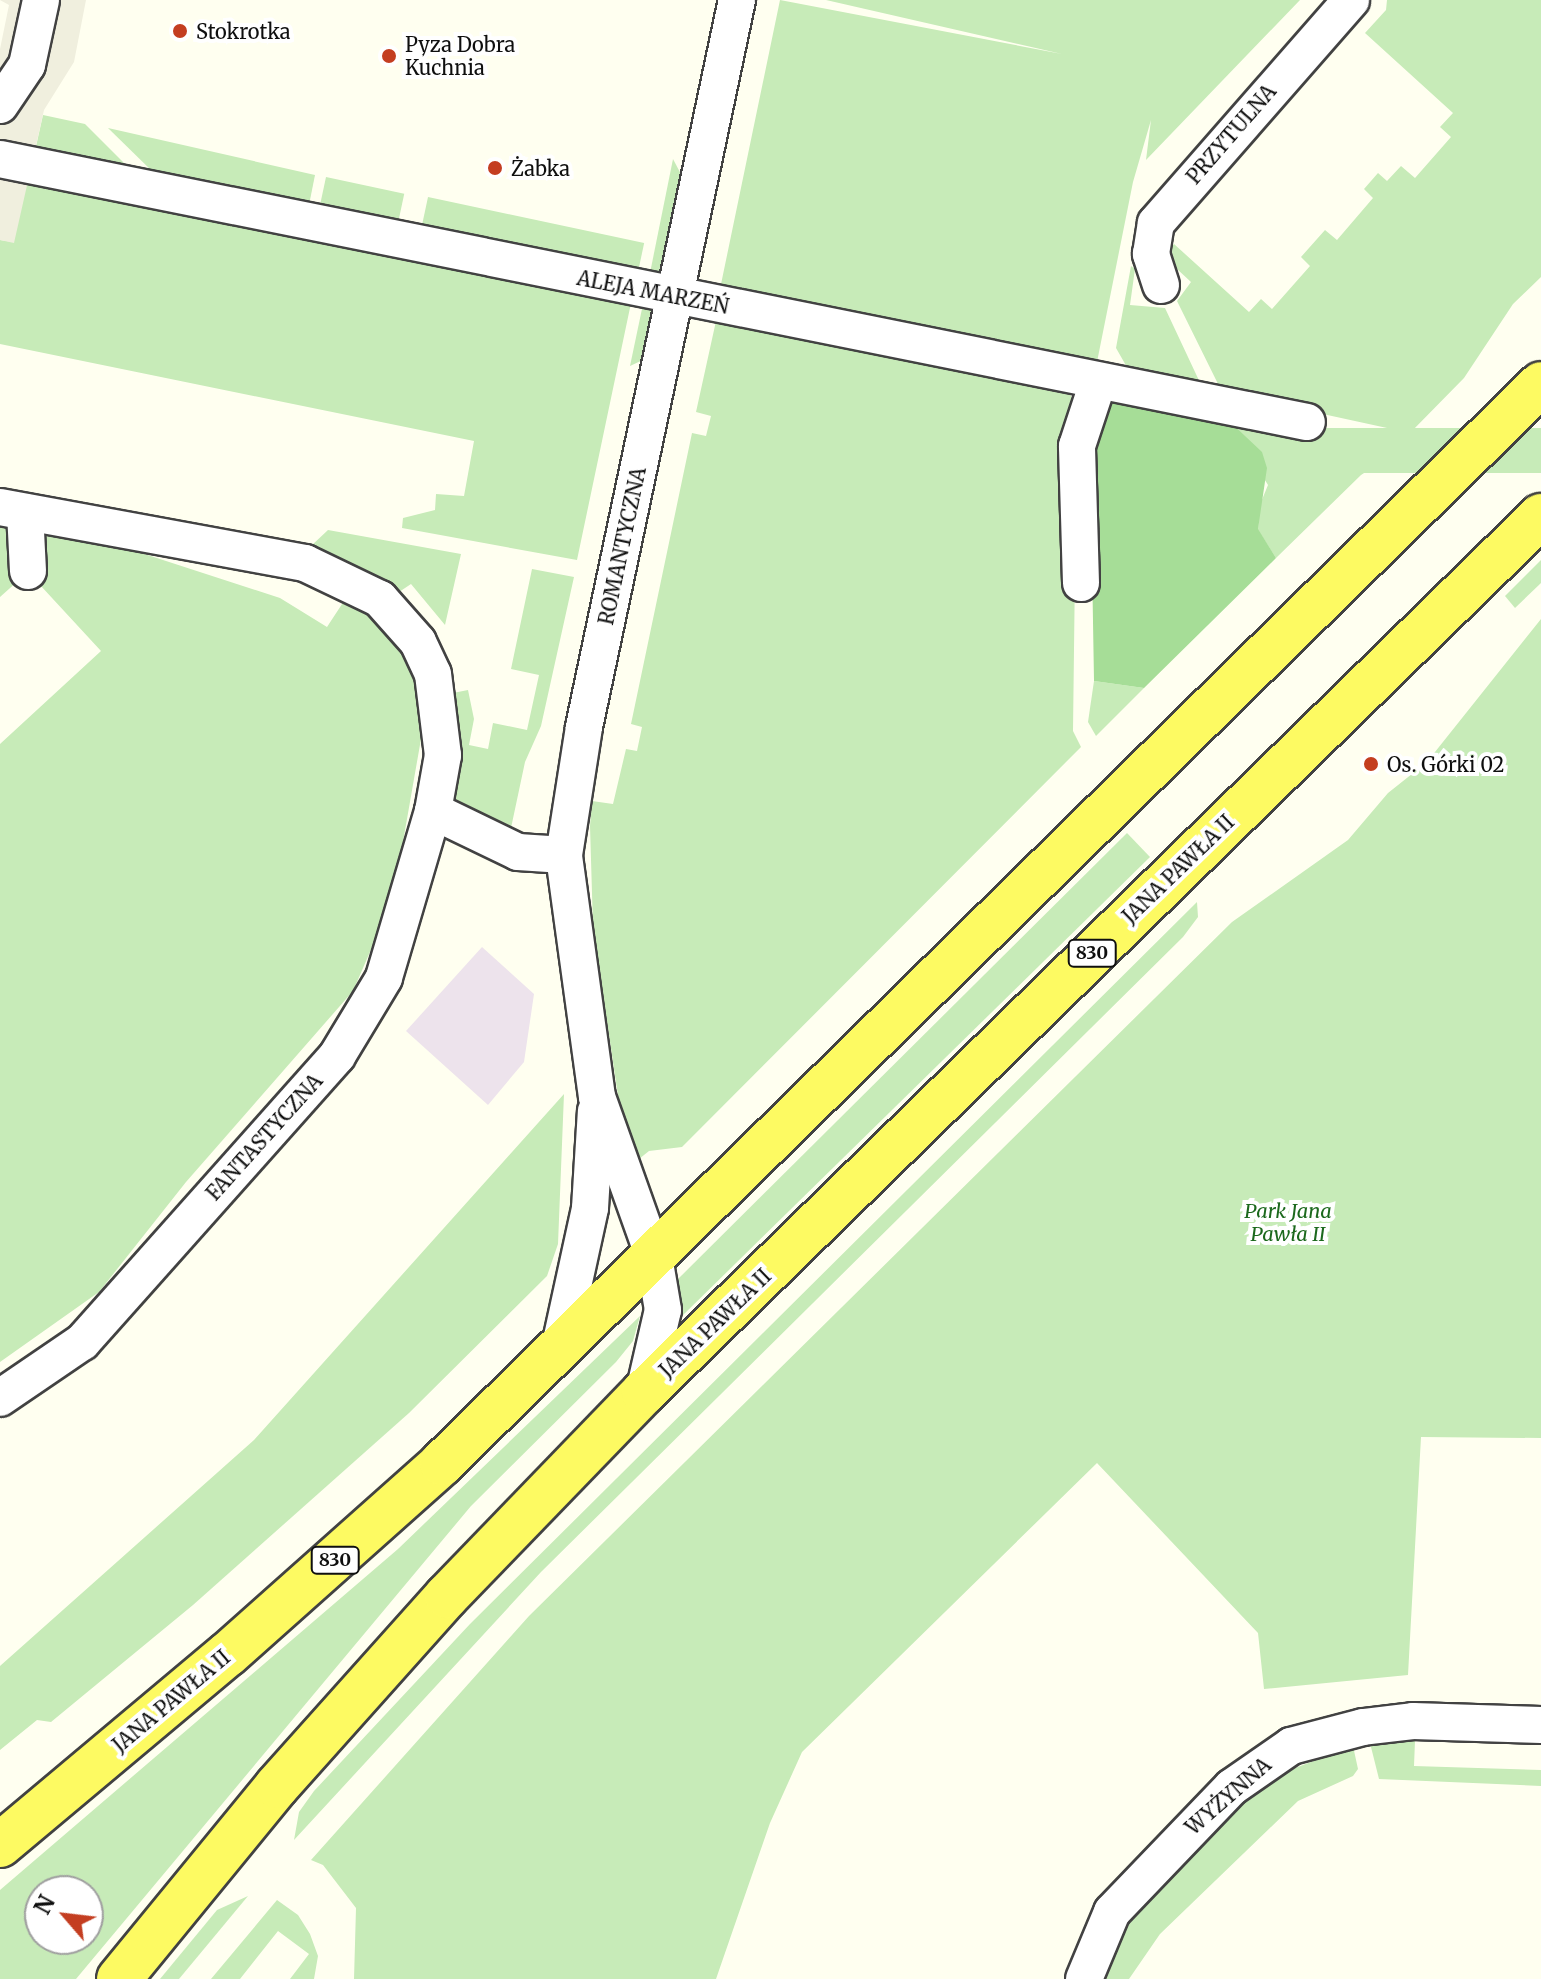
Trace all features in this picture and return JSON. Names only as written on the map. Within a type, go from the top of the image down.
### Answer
[{"type":"main road","name":"JANA PAWŁA II","points":[[0,1845],[339,1556],[654,1257],[1541,384]]},
{"type":"main road","name":"JANA PAWŁA II","points":[[119,1979],[277,1786],[447,1596],[644,1392],[1541,516]]},
{"type":"street","points":[[0,105],[27,65],[41,0]]},
{"type":"street","name":"ROMANTYCZNA","points":[[560,1346],[590,1208],[597,1097],[564,855],[584,727],[737,0]]},
{"type":"street","name":"PRZYTULNA","points":[[1161,285],[1151,254],[1156,223],[1351,0]]},
{"type":"street","name":"ALEJA MARZEŃ","points":[[0,159],[1307,422]]},
{"type":"street","points":[[1081,583],[1077,446],[1098,382]]},
{"type":"street","points":[[12,509],[28,571]]},
{"type":"street","name":"FANTASTYCZNA","points":[[0,1398],[82,1342],[337,1056],[384,978],[433,811],[443,755],[433,674],[418,642],[380,599],[305,563],[12,509]]},
{"type":"street","points":[[433,811],[518,852],[564,855]]},
{"type":"street","name":"ROMANTYCZNA","points":[[597,1097],[654,1257]]},
{"type":"street","name":"JANA PAWŁA II","points":[[644,1392],[663,1310],[654,1257]]},
{"type":"street","name":"WYŻYNNA","points":[[1084,1979],[1112,1912],[1197,1820],[1291,1746],[1327,1734],[1413,1721],[1541,1725]]},
{"type":"shaded area","points":[[0,0],[86,0],[74,62],[44,110],[14,243],[0,240],[0,49],[9,5]]},
{"type":"shaded area","points":[[482,947],[534,994],[524,1062],[488,1105],[406,1031]]},
{"type":"green space","points":[[780,0],[1062,54],[826,0],[1300,0],[1146,160],[1151,120],[1133,182],[1096,367],[720,289]]},
{"type":"green space","points":[[1387,0],[1541,0],[1541,277],[1513,304],[1464,378],[1410,433],[1222,392],[1177,301],[1191,282],[1163,256],[1174,244],[1249,312],[1261,299],[1272,309],[1310,266],[1301,257],[1325,230],[1337,240],[1373,198],[1364,189],[1378,173],[1387,181],[1401,166],[1415,178],[1451,137],[1440,127],[1453,113],[1365,33],[1386,10]]},
{"type":"green space","points":[[43,115],[85,124],[133,172],[35,151]]},
{"type":"green space","points":[[108,128],[315,175],[309,205],[155,174]]},
{"type":"green space","points":[[673,159],[683,178],[662,280],[649,278]]},
{"type":"green space","points":[[28,175],[631,303],[577,560],[402,528],[403,518],[435,510],[436,494],[464,496],[474,441],[0,344],[0,240],[13,242]]},
{"type":"green space","points":[[326,177],[404,194],[398,225],[319,208]]},
{"type":"green space","points":[[428,197],[644,243],[637,276],[421,230]]},
{"type":"green space","points":[[1131,266],[1135,269],[1130,305],[1165,308],[1203,389],[1132,376],[1116,348]]},
{"type":"green space","points":[[643,304],[656,310],[645,359],[630,366]]},
{"type":"green space","points":[[716,321],[1068,391],[1077,407],[1073,731],[1081,747],[682,1147],[649,1151],[639,1159],[620,1109],[593,927],[592,801],[613,804],[626,749],[637,751],[642,727],[631,724],[692,433],[706,436],[711,416],[696,412]]},
{"type":"green space","points":[[1104,393],[1227,419],[1262,452],[1267,468],[1258,529],[1276,558],[1144,688],[1094,681],[1090,444]]},
{"type":"green space","points":[[1227,419],[1398,451],[1361,475],[1276,558],[1258,530],[1259,507],[1268,485]]},
{"type":"green space","points":[[1000,428],[1541,428],[1541,473],[1000,473]]},
{"type":"green space","points":[[0,507],[280,598],[327,627],[346,598],[374,617],[400,650],[414,676],[421,739],[393,899],[353,991],[186,1182],[99,1292],[0,1362],[0,744],[101,651],[28,572],[0,597]]},
{"type":"green space","points":[[328,530],[461,554],[445,625],[411,584],[396,594],[377,577],[311,546]]},
{"type":"green space","points":[[1541,560],[1541,583],[1515,608],[1505,596]]},
{"type":"green space","points":[[532,569],[574,577],[541,726],[525,762],[511,828],[465,816],[451,791],[453,693],[468,690],[474,719],[469,745],[488,749],[493,723],[527,730],[539,675],[511,669]]},
{"type":"green space","name":"Park Jana Pawła II","points":[[1541,619],[1541,1438],[1421,1437],[1408,1675],[1264,1689],[1258,1633],[1097,1463],[802,1752],[770,1823],[716,1979],[354,1979],[356,1908],[323,1865],[311,1860],[529,1616],[1232,922],[1348,840],[1388,793],[1427,762]]},
{"type":"green space","points":[[1094,681],[1144,688],[1096,736],[1088,722]]},
{"type":"green space","points":[[1127,833],[1150,857],[680,1318],[676,1281]]},
{"type":"green space","points":[[1197,902],[1198,917],[1183,937],[541,1572],[294,1840],[299,1812],[314,1791],[470,1624]]},
{"type":"green space","points":[[564,1094],[558,1244],[547,1276],[409,1413],[193,1605],[51,1722],[37,1720],[0,1750],[0,1666],[254,1440]]},
{"type":"green space","points":[[640,1316],[633,1341],[616,1362],[471,1506],[104,1945],[104,1875],[24,1875],[24,1955],[96,1955],[76,1979],[0,1979],[0,1890],[398,1549]]},
{"type":"green space","points":[[1415,1741],[1414,1766],[1541,1770],[1541,1786],[1379,1779],[1370,1743]]},
{"type":"green space","points":[[1353,1746],[1358,1769],[1353,1776],[1298,1801],[1160,1934],[1129,1979],[1102,1979],[1124,1929],[1239,1806],[1282,1773]]},
{"type":"green space","points":[[248,1896],[179,1979],[160,1979],[217,1910]]},
{"type":"green space","points":[[277,1900],[298,1915],[310,1934],[318,1956],[314,1979],[290,1979],[309,1954],[278,1931],[240,1979],[211,1979]]},
{"type":"place","name":"Stokrotka","points":[[180,31]]},
{"type":"place","name":"Pyza Dobra Kuchnia","points":[[389,56]]},
{"type":"place","name":"Żabka","points":[[495,168]]},
{"type":"place","name":"Os. Górki 02","points":[[1371,764]]}]
